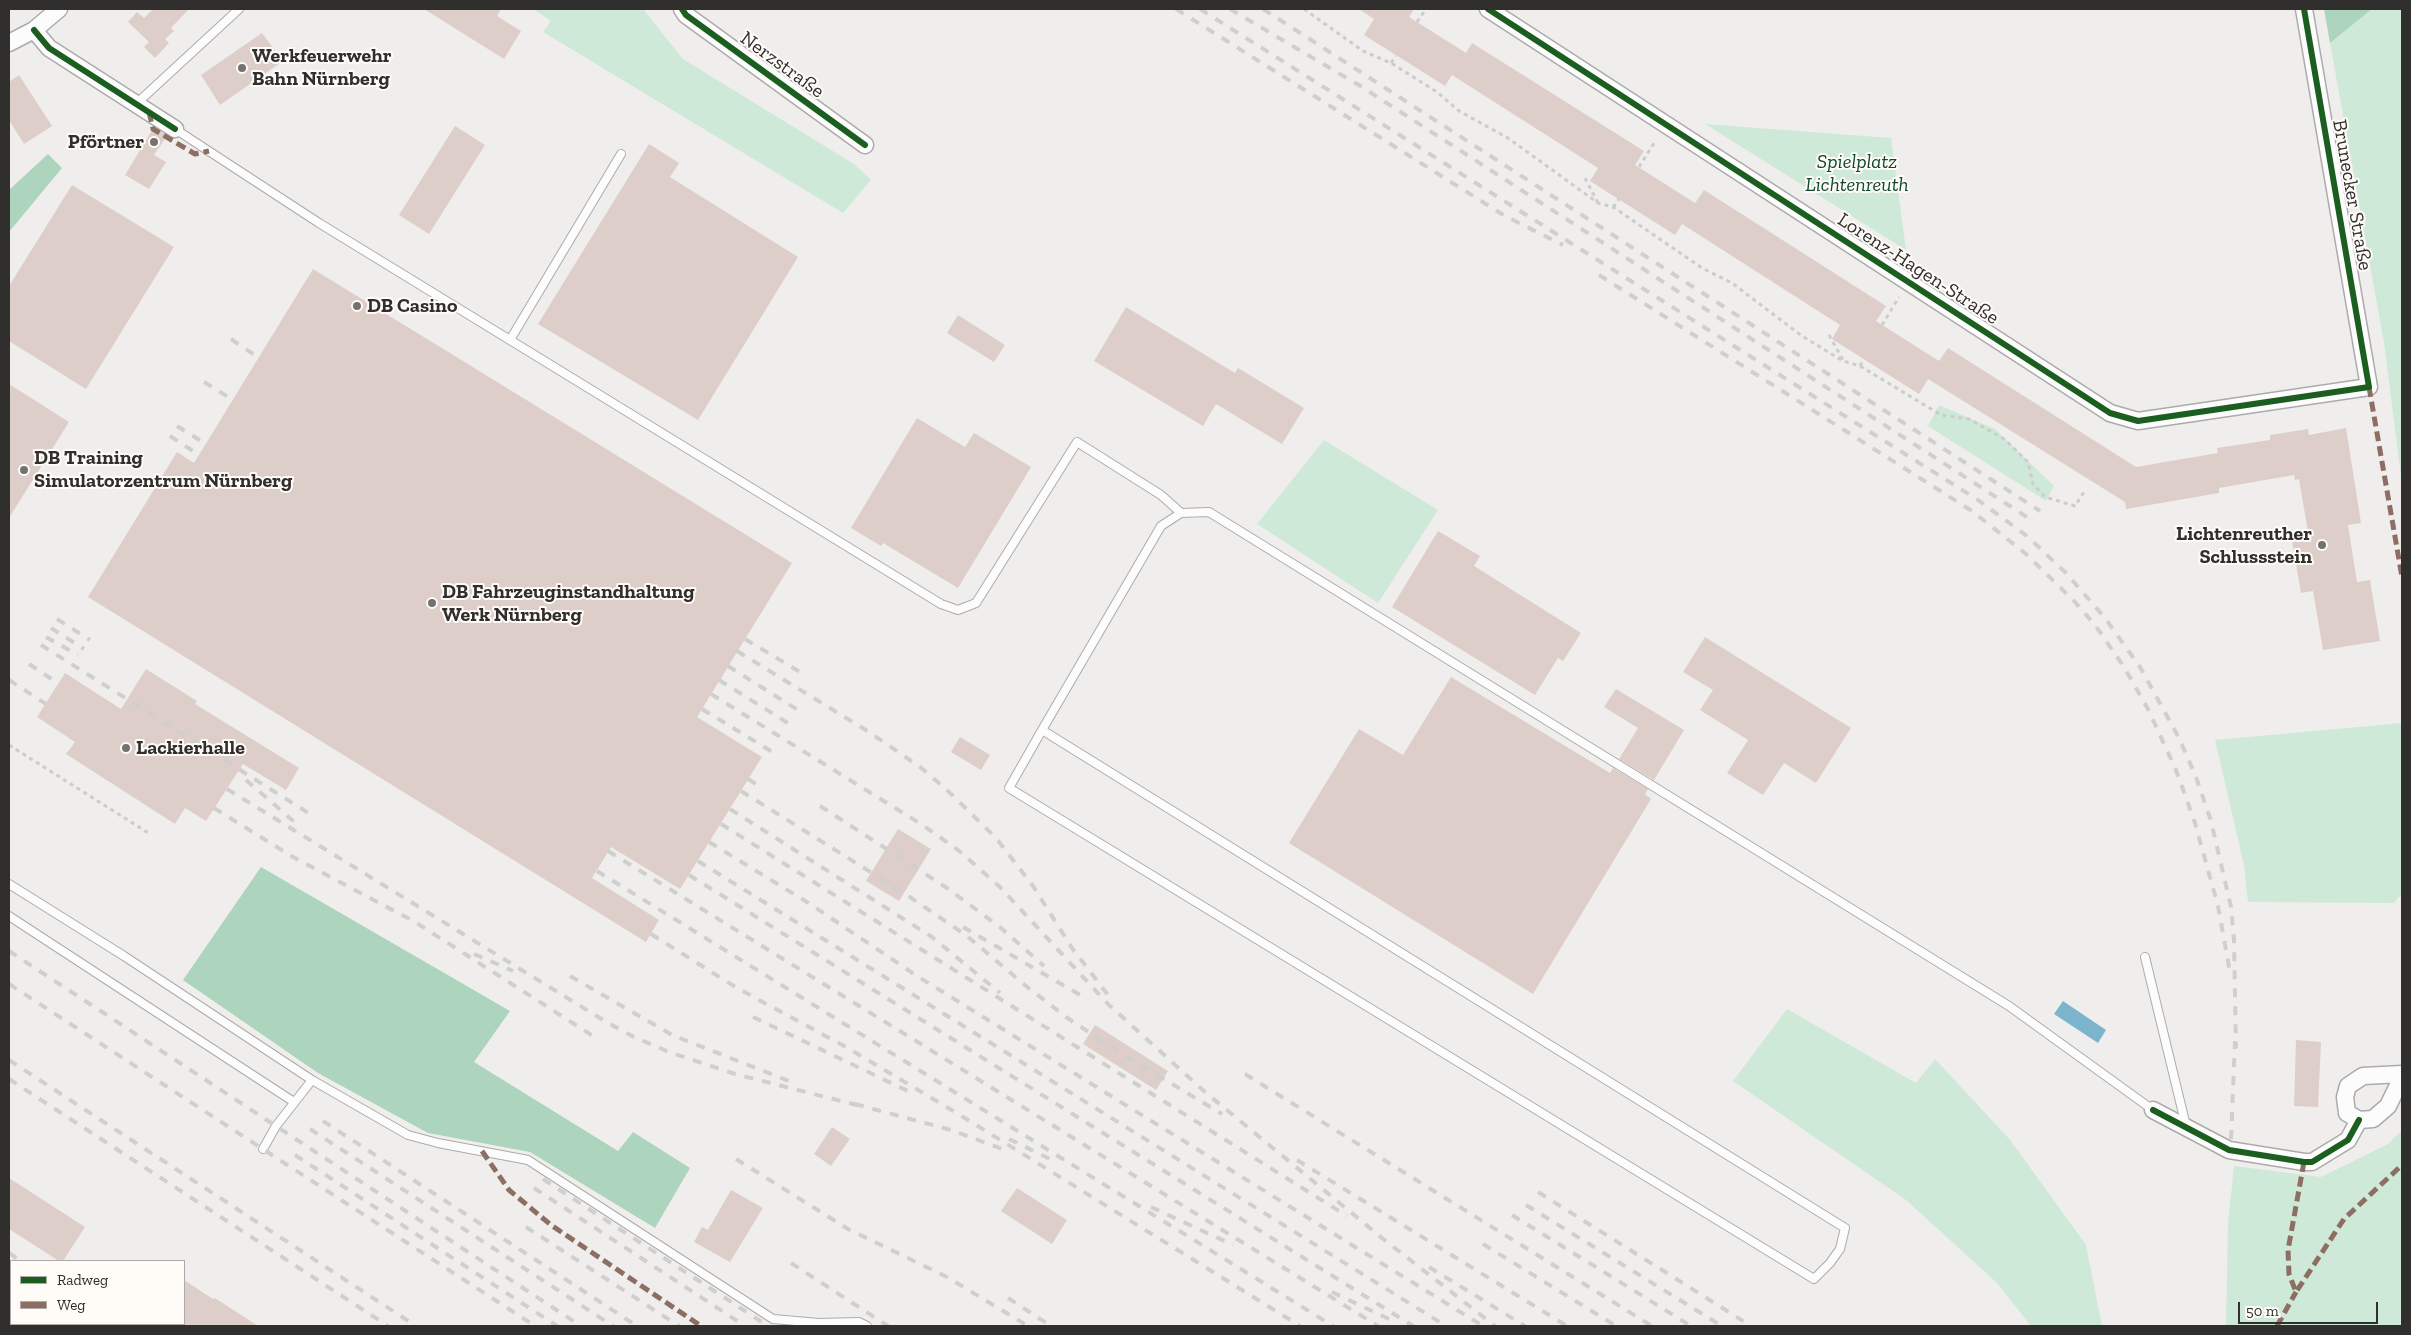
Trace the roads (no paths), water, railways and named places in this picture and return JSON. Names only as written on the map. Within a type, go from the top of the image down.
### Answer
[{"type":"street","points":[[9,43],[34,30],[59,9]]},
{"type":"street","name":"Nerzstraße","points":[[682,9],[686,15],[865,145]]},
{"type":"street","name":"Lorenz-Hagen-Straße","points":[[1488,9],[2110,413],[2138,421],[2369,387]]},
{"type":"street","name":"Brunecker Straße","points":[[2304,9],[2369,387]]},
{"type":"street","points":[[34,30],[49,48],[175,129]]},
{"type":"street","points":[[2363,1076],[2402,1076],[2388,1106],[2373,1119],[2359,1120],[2347,1113],[2344,1097],[2348,1086],[2363,1076]]},
{"type":"street","points":[[2152,1110],[2230,1150],[2304,1162],[2312,1162],[2348,1140],[2359,1120]]},
{"type":"lane","points":[[136,104],[239,9]]},
{"type":"lane","points":[[175,129],[320,224],[941,604],[958,610],[976,602],[1077,442],[1161,495],[1181,513]]},
{"type":"lane","points":[[510,340],[621,154]]},
{"type":"lane","points":[[1042,730],[1846,1228],[1840,1249],[1814,1279],[1008,788],[1161,526],[1181,513],[1209,512],[2009,1006],[2152,1110]]},
{"type":"lane","points":[[9,884],[124,956],[312,1080],[408,1134],[438,1143],[528,1160],[774,1319],[819,1324],[859,1322],[866,1326]]},
{"type":"lane","points":[[9,916],[294,1102]]},
{"type":"lane","points":[[2145,957],[2186,1128]]},
{"type":"lane","points":[[263,1149],[294,1102],[312,1080]]},
{"type":"water","points":[[2063,1001],[2106,1030],[2098,1043],[2054,1014]]},
{"type":"railway","points":[[1176,9],[1505,216],[1563,245]]},
{"type":"railway","points":[[1200,9],[1978,500],[2027,536],[2066,573],[2105,618],[2140,667],[2179,738],[2196,777],[2211,821],[2231,907],[2234,940],[2236,1048]]},
{"type":"railway","points":[[1230,9],[1362,87],[2033,521]]},
{"type":"railway","points":[[1263,9],[2040,511]]},
{"type":"railway","points":[[1599,275],[1972,511],[2026,554],[2074,601],[2095,625],[2124,667],[2148,709],[2176,770],[2195,823],[2218,906],[2230,972]]},
{"type":"railway","points":[[231,339],[259,358]]},
{"type":"railway","points":[[204,382],[233,400]]},
{"type":"railway","points":[[177,426],[206,444]]},
{"type":"railway","points":[[170,436],[199,455]]},
{"type":"railway","points":[[57,619],[90,640]]},
{"type":"railway","points":[[51,628],[84,649]]},
{"type":"railway","points":[[46,637],[78,655]]},
{"type":"railway","points":[[745,639],[805,675]]},
{"type":"railway","points":[[41,645],[310,814]]},
{"type":"railway","points":[[737,651],[869,732],[920,767],[946,789],[996,838],[1033,886],[1072,948],[1108,995]]},
{"type":"railway","points":[[29,664],[59,684]]},
{"type":"railway","points":[[728,666],[801,712]]},
{"type":"railway","points":[[9,680],[46,704]]},
{"type":"railway","points":[[719,680],[791,725]]},
{"type":"railway","points":[[711,694],[921,824],[958,850],[1000,887],[1108,1004],[1205,1092],[1382,1238],[1495,1326]]},
{"type":"railway","points":[[702,709],[774,753]]},
{"type":"railway","points":[[748,779],[756,784]]},
{"type":"railway","points":[[246,780],[299,826]]},
{"type":"railway","points":[[227,789],[608,1023],[634,1037],[669,1052],[735,1074],[861,1106]]},
{"type":"railway","points":[[741,791],[904,893],[967,936],[1066,1017],[1114,1049],[1222,1114]]},
{"type":"railway","points":[[820,806],[947,888],[1001,928],[1044,966]]},
{"type":"railway","points":[[214,808],[293,857],[415,922],[593,1036]]},
{"type":"railway","points":[[730,809],[932,937],[1000,993]]},
{"type":"railway","points":[[721,824],[1347,1216]]},
{"type":"railway","points":[[709,842],[807,902],[917,976],[1483,1326]]},
{"type":"railway","points":[[608,851],[1378,1326]]},
{"type":"railway","points":[[698,861],[1446,1326]]},
{"type":"railway","points":[[597,871],[1333,1326]]},
{"type":"railway","points":[[689,875],[1413,1326]]},
{"type":"railway","points":[[963,927],[1087,999]]},
{"type":"railway","points":[[651,934],[737,988],[846,1047],[960,1115],[1300,1326]]},
{"type":"railway","points":[[9,951],[581,1326]]},
{"type":"railway","points":[[474,954],[513,971]]},
{"type":"railway","points":[[570,976],[672,1035],[789,1081]]},
{"type":"railway","points":[[9,984],[535,1326]]},
{"type":"railway","points":[[753,1017],[910,1092]]},
{"type":"railway","points":[[2231,1139],[2235,1041]]},
{"type":"railway","points":[[9,1060],[416,1326]]},
{"type":"railway","points":[[1245,1074],[1652,1326]]},
{"type":"railway","points":[[9,1079],[388,1326]]},
{"type":"railway","points":[[855,1104],[951,1130],[1008,1151]]},
{"type":"railway","points":[[323,1121],[637,1326]]},
{"type":"railway","points":[[310,1129],[613,1326]]},
{"type":"railway","points":[[1009,1139],[1056,1162]]},
{"type":"railway","points":[[295,1155],[557,1326]]},
{"type":"railway","points":[[736,1159],[848,1229],[947,1277],[1028,1326]]},
{"type":"railway","points":[[1297,1160],[1567,1326]]},
{"type":"railway","points":[[543,1179],[768,1326]]},
{"type":"railway","points":[[534,1188],[745,1326]]},
{"type":"railway","points":[[1538,1192],[1751,1326]]},
{"type":"railway","points":[[1526,1205],[1722,1326]]},
{"type":"railway","points":[[1151,1207],[1233,1245]]},
{"type":"railway","points":[[1512,1215],[1691,1326]]},
{"type":"railway","points":[[526,1227],[679,1326]]},
{"type":"railway","points":[[1483,1244],[1616,1326]]},
{"type":"railway","points":[[9,1253],[20,1260]]},
{"type":"railway","points":[[791,1263],[888,1326]]},
{"type":"railway","points":[[1429,1267],[1525,1326]]},
{"type":"railway","points":[[1332,1292],[1391,1320]]},
{"type":"railway","points":[[1008,1298],[1051,1326]]},
{"type":"place","name":"Werkfeuerwehr Bahn Nürnberg","points":[[242,68]]},
{"type":"place","name":"Pförtner","points":[[154,142]]},
{"type":"place","name":"DB Casino","points":[[357,306]]},
{"type":"place","name":"DB Training Simulatorzentrum Nürnberg","points":[[24,470]]},
{"type":"place","name":"Lichtenreuther Schlussstein","points":[[2322,545]]},
{"type":"place","name":"DB Fahrzeuginstandhaltung Werk Nürnberg","points":[[432,603]]},
{"type":"place","name":"Lackierhalle","points":[[126,748]]},
{"type":"park label","name":"Spielplatz Lichtenreuth","points":[[1857,174]]}]
